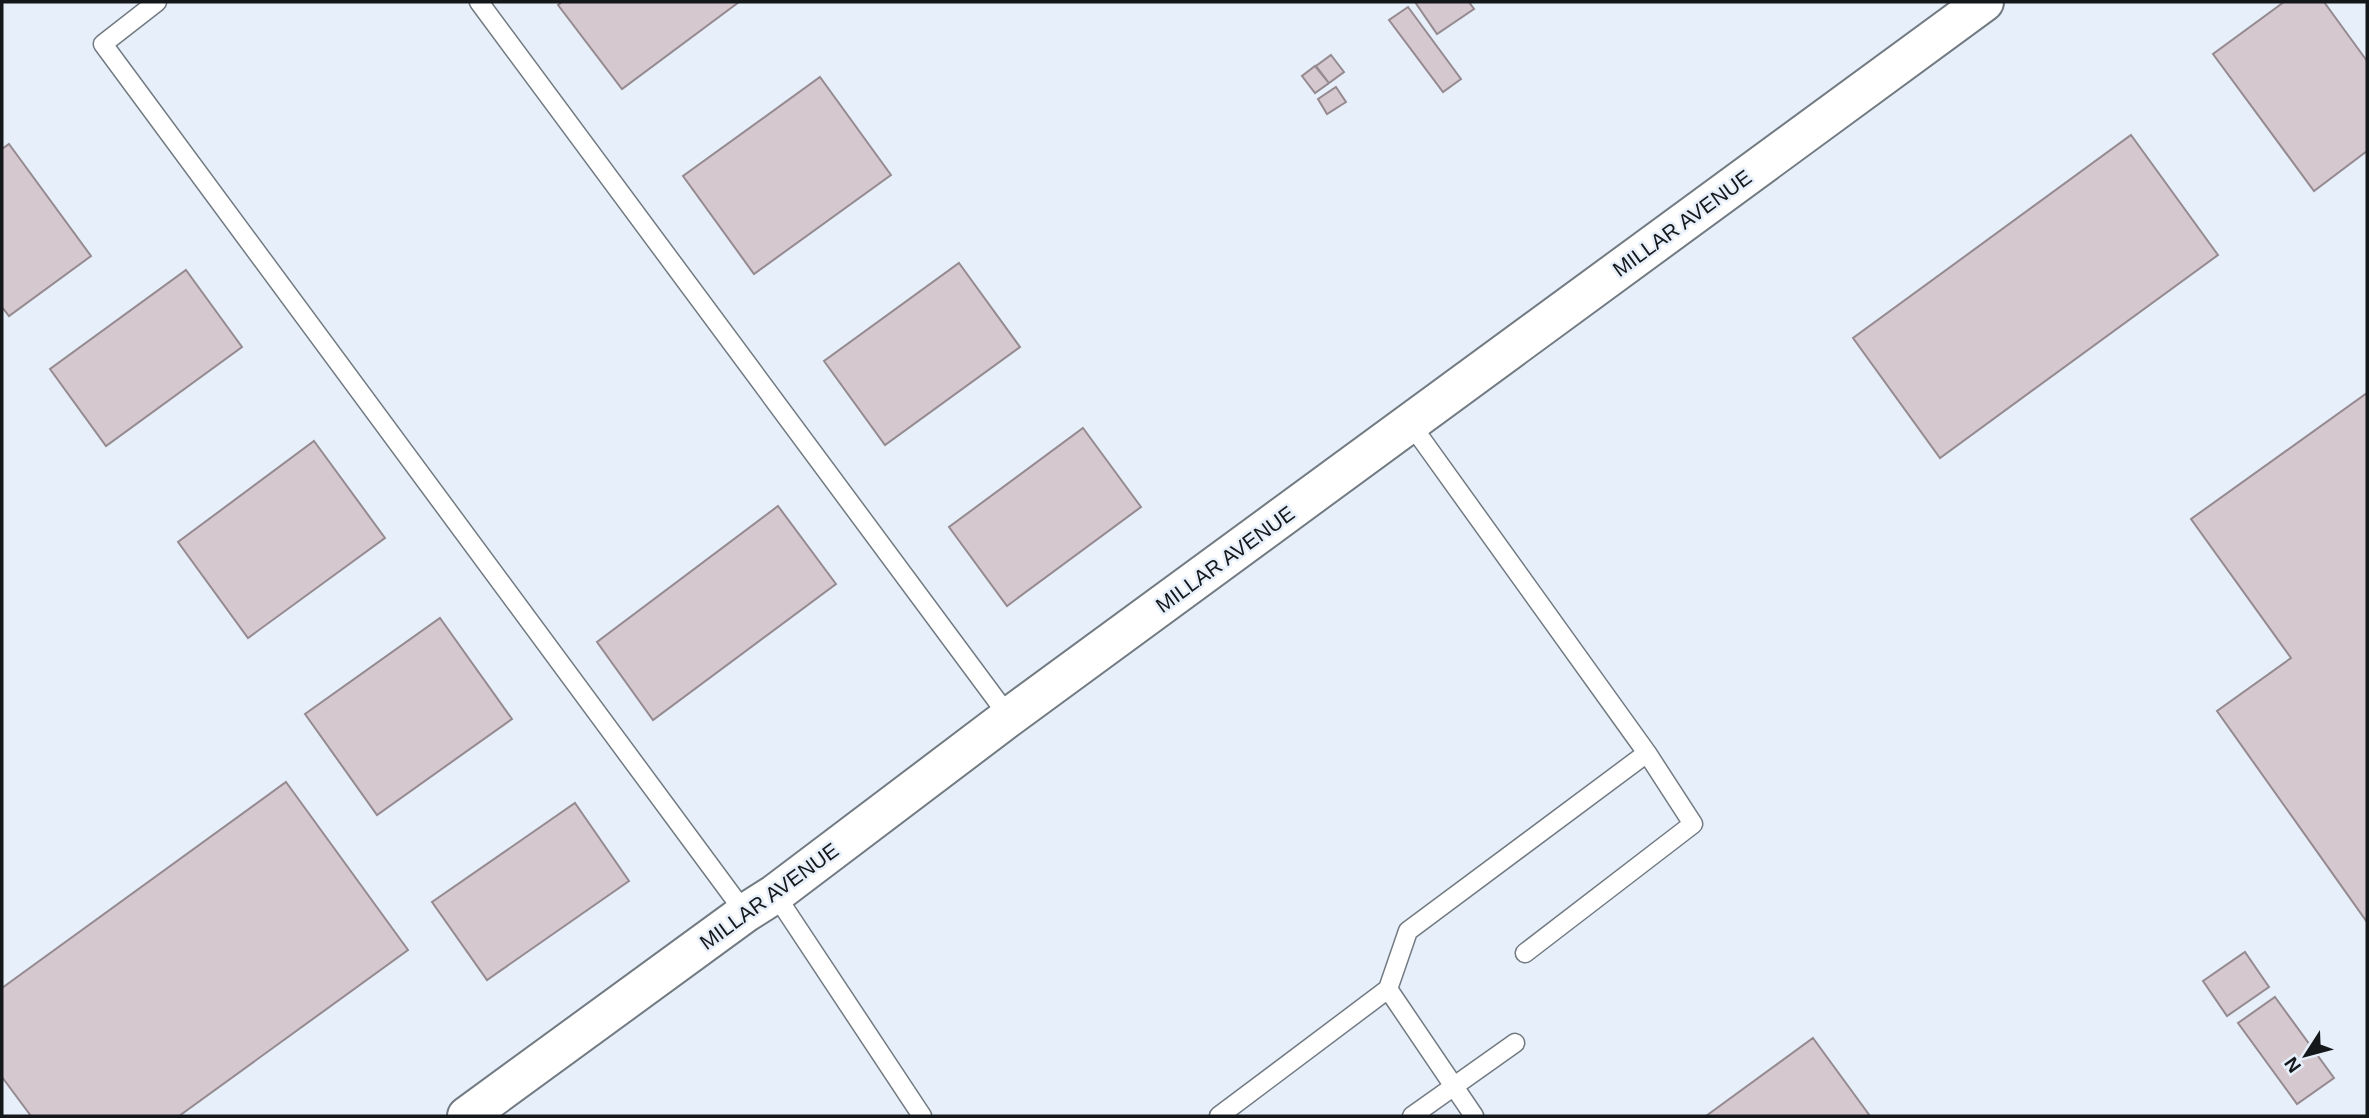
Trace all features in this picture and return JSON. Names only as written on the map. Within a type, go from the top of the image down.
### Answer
[{"type":"street","name":"MILLAR AVENUE","points":[[467,1116],[1984,2]]},
{"type":"lane","points":[[157,2],[103,44],[922,1116]]},
{"type":"lane","points":[[478,2],[1009,718]]},
{"type":"lane","points":[[1410,423],[1647,753],[1693,824],[1525,953]]},
{"type":"lane","points":[[1219,1116],[1388,989],[1408,931],[1647,753]]},
{"type":"lane","points":[[1388,989],[1474,1116]]},
{"type":"lane","points":[[1412,1116],[1516,1043]]},
{"type":"building","points":[[562,2],[739,2],[622,89],[558,5]]},
{"type":"building","points":[[1415,2],[1469,2],[1474,9],[1437,34]]},
{"type":"building","points":[[2284,2],[2324,2],[2367,61],[2367,151],[2314,191],[2213,54]]},
{"type":"building","points":[[1408,7],[1461,79],[1443,92],[1389,20]]},
{"type":"building","points":[[1331,55],[1344,72],[1329,83],[1316,66]]},
{"type":"building","points":[[1315,66],[1329,83],[1315,93],[1302,76]]},
{"type":"building","points":[[820,77],[891,175],[754,274],[683,176]]},
{"type":"building","points":[[1336,87],[1346,102],[1327,114],[1318,99]]},
{"type":"building","points":[[2131,135],[2218,255],[1940,458],[1853,338]]},
{"type":"building","points":[[9,144],[91,256],[9,316],[2,307],[2,149]]},
{"type":"building","points":[[959,263],[1020,347],[885,445],[824,361]]},
{"type":"building","points":[[186,270],[242,347],[106,446],[50,369]]},
{"type":"building","points":[[2367,393],[2367,922],[2217,711],[2291,658],[2191,519]]},
{"type":"building","points":[[1083,428],[1141,507],[1007,606],[949,527]]},
{"type":"building","points":[[314,441],[385,538],[248,638],[178,542]]},
{"type":"building","points":[[778,506],[836,584],[653,720],[597,642]]},
{"type":"building","points":[[440,618],[512,719],[377,815],[305,714]]},
{"type":"building","points":[[286,782],[408,950],[179,1116],[31,1116],[2,1077],[2,988]]},
{"type":"building","points":[[575,803],[629,881],[487,980],[432,902]]},
{"type":"building","points":[[2245,952],[2269,987],[2227,1016],[2203,981]]},
{"type":"building","points":[[2275,997],[2334,1078],[2297,1104],[2238,1023]]},
{"type":"building","points":[[1813,1038],[1870,1116],[1706,1116]]}]
